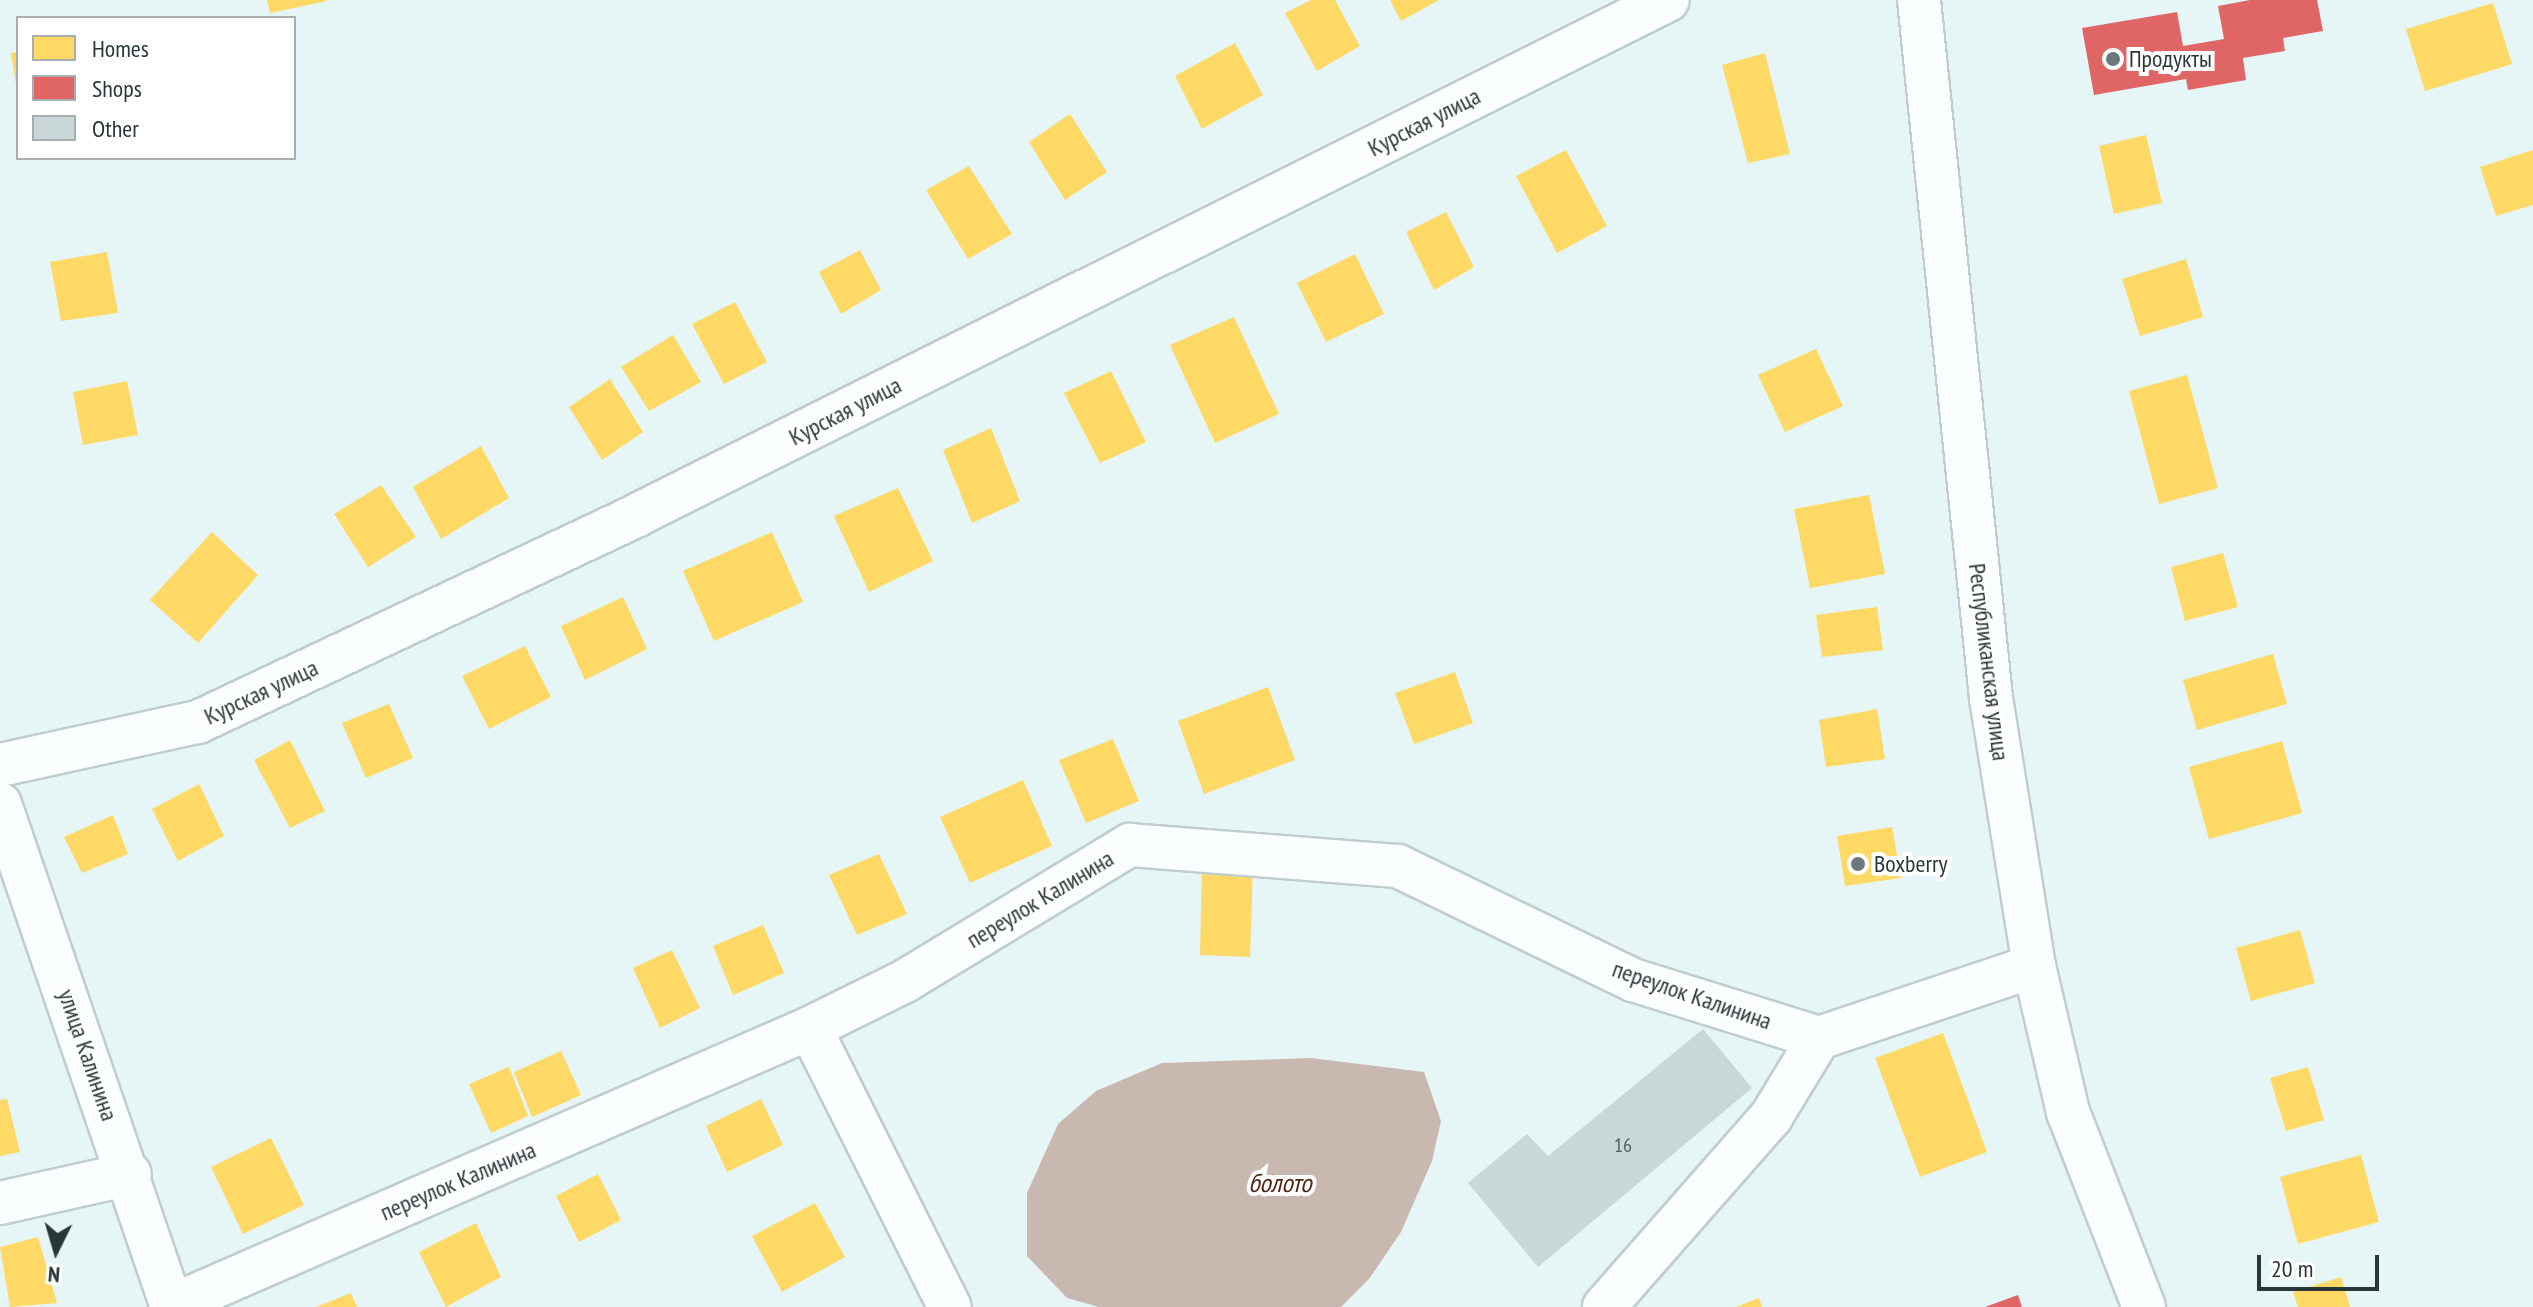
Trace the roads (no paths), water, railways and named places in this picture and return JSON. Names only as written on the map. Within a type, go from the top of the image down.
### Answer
[{"type":"street","name":"Курская улица","points":[[0,765],[198,722],[637,515],[1668,0]]},
{"type":"street","name":"Республиканская улица","points":[[1919,0],[1991,698],[2034,966],[2068,1112],[2144,1307]]},
{"type":"street","name":"улица Калинина","points":[[0,804],[130,1174],[172,1306]]},
{"type":"street","name":"переулок Калинина","points":[[172,1306],[810,1028],[905,981],[1130,845],[1398,866],[1633,980],[1819,1038]]},
{"type":"street","points":[[1604,1307],[1771,1117],[1819,1038],[2034,966]]},
{"type":"street","points":[[810,1028],[950,1307]]},
{"type":"street","points":[[0,1203],[130,1174]]},
{"type":"water","name":"болото","points":[[1311,1058],[1424,1072],[1441,1121],[1432,1161],[1401,1232],[1369,1279],[1341,1307],[1099,1307],[1067,1298],[1027,1256],[1027,1193],[1058,1124],[1096,1091],[1162,1063]]},
{"type":"place","name":"Продукты","points":[[2113,59]]},
{"type":"place","name":"Boxberry","points":[[1858,864]]}]
